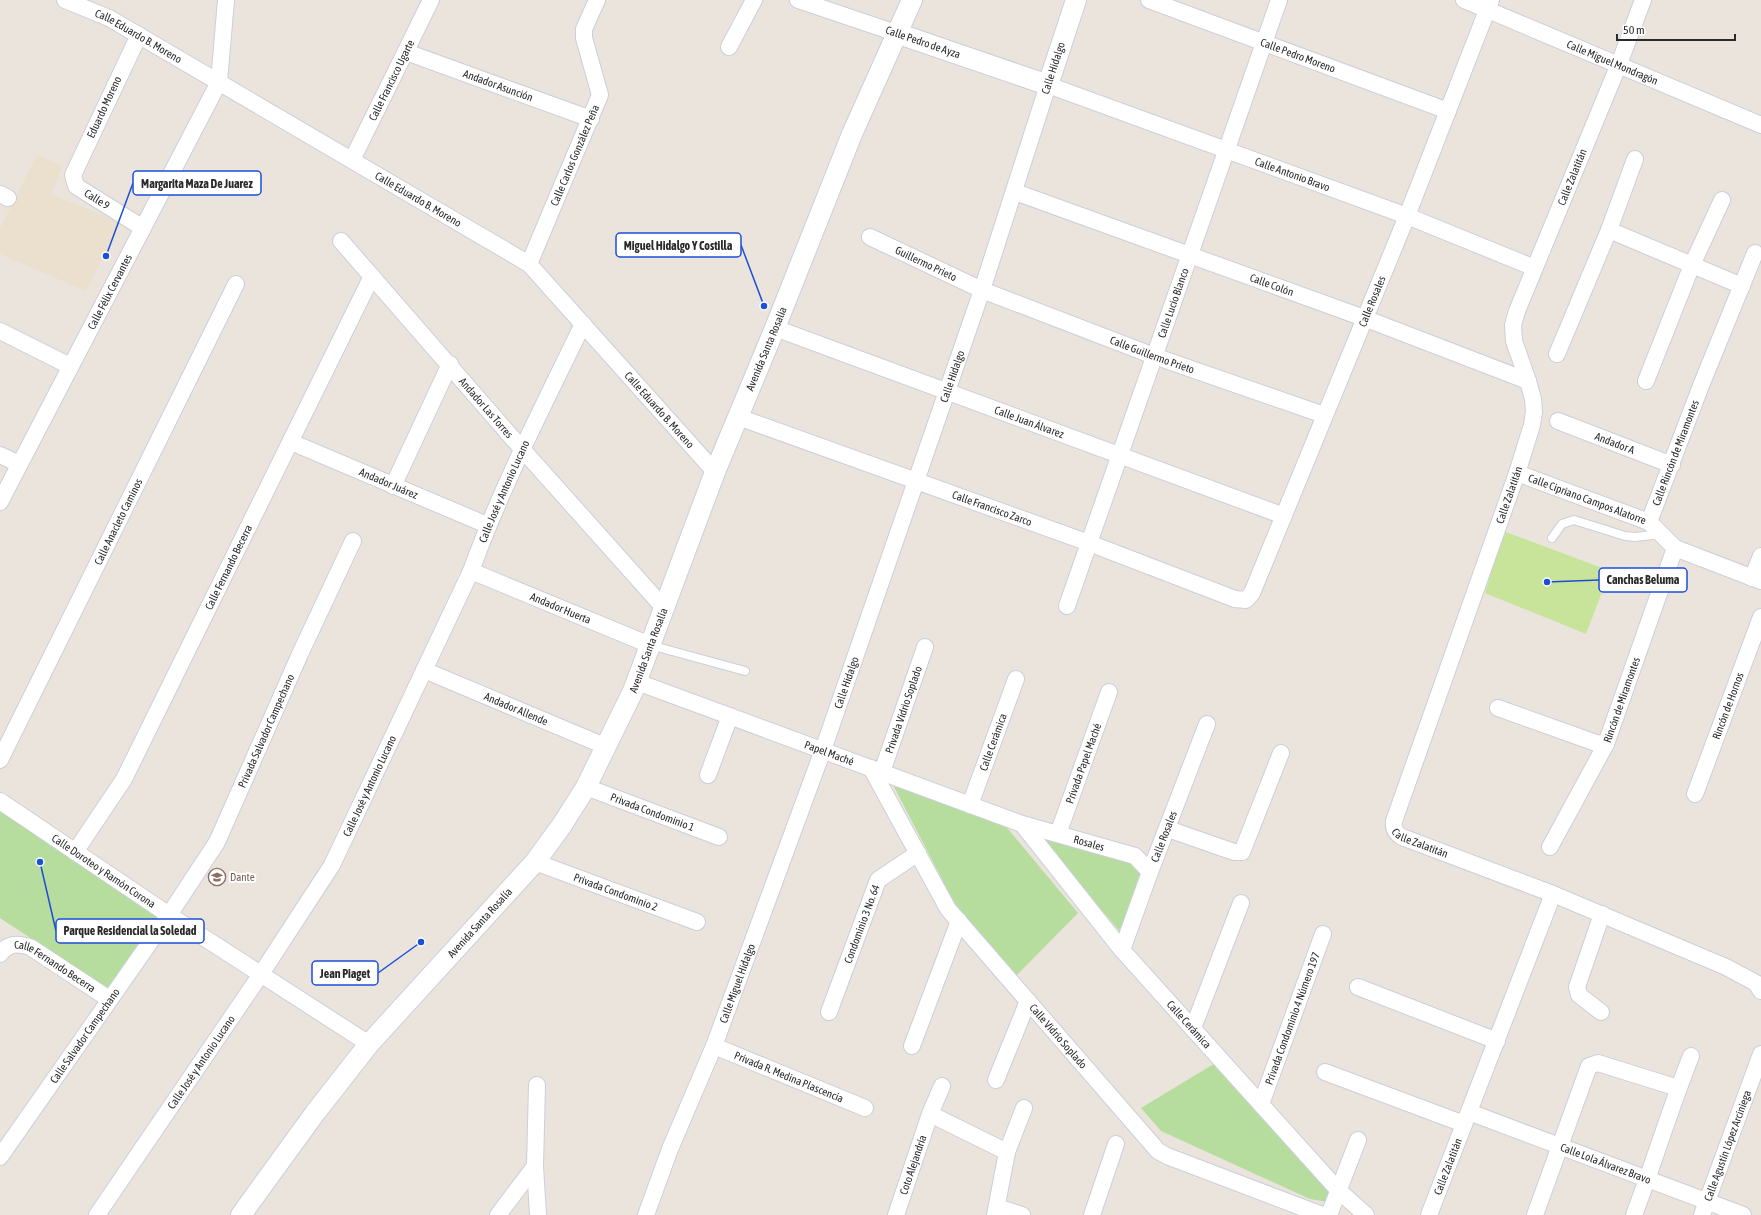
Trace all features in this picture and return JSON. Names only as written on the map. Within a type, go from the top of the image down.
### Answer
[{"type":"street","name":"Calle Eduardo B. Moreno","points":[[65,0],[110,18],[529,264],[714,472]]},
{"type":"street","points":[[220,82],[226,0]]},
{"type":"street","name":"Calle Francisco Ugarte","points":[[352,160],[431,0]]},
{"type":"street","name":"Calle Carlos González Peña","points":[[529,264],[600,96],[584,38],[584,29],[597,0]]},
{"type":"street","points":[[729,47],[754,0]]},
{"type":"street","name":"Calle Pedro de Ayza","points":[[798,0],[1048,85]]},
{"type":"street","name":"Avenida Santa Rosalía","points":[[241,1215],[315,1112],[369,1044],[536,862],[586,787],[607,747],[637,682],[714,472],[775,328],[852,134],[912,0]]},
{"type":"street","name":"Calle Hidalgo","points":[[823,750],[916,480],[948,392],[1076,0]]},
{"type":"street","name":"Calle Pedro Moreno","points":[[1149,0],[1448,111]]},
{"type":"street","name":"Calle Lucio Blanco","points":[[1067,606],[1279,0]]},
{"type":"street","name":"Calle Miguel Mondragón","points":[[1464,0],[1489,5],[1619,64],[1761,125]]},
{"type":"street","name":"Calle Zalatitán","points":[[1643,0],[1619,64],[1517,311],[1513,325],[1514,341],[1533,399],[1534,412],[1532,425],[1517,473],[1394,821],[1394,826],[1395,831],[1402,837],[1553,894],[1726,967],[1756,983],[1761,991]]},
{"type":"street","name":"Calle Rosales","points":[[1246,600],[1252,593],[1407,216],[1489,5]]},
{"type":"street","name":"Eduardo Moreno","points":[[73,181],[75,169],[139,35]]},
{"type":"street","name":"Andador Asunción","points":[[406,52],[591,119]]},
{"type":"street","name":"Calle Félix Cervantes","points":[[0,502],[220,82]]},
{"type":"street","name":"Calle Antonio Bravo","points":[[1048,85],[1407,216],[1535,268]]},
{"type":"street","points":[[1557,354],[1609,230],[1635,159]]},
{"type":"street","name":"Calle 9","points":[[73,181],[80,189],[143,228]]},
{"type":"street","name":"Calle Colón","points":[[1014,192],[1364,318],[1528,381]]},
{"type":"street","points":[[1646,381],[1692,265],[1722,200]]},
{"type":"street","points":[[1609,230],[1742,286]]},
{"type":"street","name":"Guillermo Prieto","points":[[870,237],[982,290]]},
{"type":"street","name":"Andador Las Torres","points":[[341,241],[450,364],[522,449],[664,608]]},
{"type":"street","name":"Calle Rincón de Miramontes","points":[[1649,522],[1702,383],[1755,253]]},
{"type":"street","name":"Calle Fernando Becerra","points":[[75,852],[124,779],[372,276]]},
{"type":"street","name":"Calle Anacleto Caminos","points":[[0,760],[236,284]]},
{"type":"street","name":"Calle Guillermo Prieto","points":[[982,290],[1154,356],[1324,415]]},
{"type":"street","name":"Calle José y Antonio Lucano","points":[[97,1215],[261,974],[332,865],[471,571],[487,525],[522,449],[583,324]]},
{"type":"street","name":"Calle Juan Álvarez","points":[[775,328],[1284,516]]},
{"type":"street","points":[[0,331],[70,366]]},
{"type":"street","points":[[393,486],[450,364]]},
{"type":"street","name":"Calle Francisco Zarco","points":[[738,416],[1089,543],[1235,599],[1246,600]]},
{"type":"street","name":"Andador A","points":[[1558,421],[1672,465]]},
{"type":"street","name":"Andador Juárez","points":[[291,442],[487,525]]},
{"type":"street","points":[[0,455],[19,464]]},
{"type":"street","name":"Calle Cipriano Campos Alatorre","points":[[1517,473],[1649,522],[1675,548],[1757,579]]},
{"type":"street","name":"Privada Salvador Campechano","points":[[169,915],[217,842],[300,654],[353,541]]},
{"type":"street","name":"Rincón de Miramontes","points":[[1498,708],[1596,743],[1606,744],[1675,548]]},
{"type":"street","points":[[1757,579],[1761,556]]},
{"type":"street","name":"Andador Huerta","points":[[471,571],[650,645]]},
{"type":"street","name":"Rincón de Hornos","points":[[1695,794],[1761,617]]},
{"type":"street","name":"Privada Vidrio Soplado","points":[[876,770],[925,647]]},
{"type":"street","name":"Andador Allende","points":[[424,670],[607,747]]},
{"type":"street","name":"Calle Cerámica","points":[[970,805],[1016,679]]},
{"type":"street","name":"Papel Maché","points":[[637,682],[1022,824]]},
{"type":"street","name":"Privada Papel Maché","points":[[1058,834],[1109,692]]},
{"type":"street","points":[[708,775],[730,716]]},
{"type":"street","name":"Calle Rosales","points":[[1122,950],[1150,872],[1207,724]]},
{"type":"street","points":[[1550,847],[1606,744]]},
{"type":"street","name":"Calle Miguel Hidalgo","points":[[646,1215],[670,1149],[714,1046],[823,750]]},
{"type":"street","points":[[1168,828],[1234,852],[1242,852],[1281,753]]},
{"type":"street","name":"Calle Vidrio Soplado","points":[[876,770],[948,909],[1158,1151],[1174,1159],[1322,1215]]},
{"type":"street","name":"Privada Condominio 1","points":[[586,787],[719,837]]},
{"type":"street","name":"Calle Doroteo y Ramón Corona","points":[[0,801],[169,915],[369,1044]]},
{"type":"street","name":"Calle Cerámica","points":[[1022,824],[1122,950],[1339,1191],[1366,1215]]},
{"type":"street","name":"Rosales","points":[[1022,824],[1135,856],[1150,872]]},
{"type":"street","name":"Condominio 3 No. 64","points":[[829,1012],[878,880],[918,853]]},
{"type":"street","name":"Privada Condominio 2","points":[[536,862],[697,922]]},
{"type":"street","name":"Calle Zalatitán","points":[[1429,1215],[1553,894]]},
{"type":"street","points":[[1193,1028],[1241,903]]},
{"type":"street","points":[[1601,1012],[1579,995],[1578,987],[1602,914]]},
{"type":"street","name":"Calle Salvador Campechano","points":[[0,1157],[169,915]]},
{"type":"street","points":[[912,1046],[958,921]]},
{"type":"street","name":"Privada Condominio 4 Número 197","points":[[1260,1104],[1323,934]]},
{"type":"street","name":"Calle Fernando Becerra","points":[[0,954],[8,946],[15,944],[30,947],[109,1000]]},
{"type":"street","points":[[1358,987],[1497,1041]]},
{"type":"street","points":[[996,1080],[1028,1001]]},
{"type":"street","name":"Privada R. Medina Plascencia","points":[[714,1046],[865,1108]]},
{"type":"street","name":"Calle Agustín López Arciniega","points":[[1705,1208],[1761,1054]]},
{"type":"street","points":[[1634,1215],[1648,1179],[1678,1088],[1691,1056]]},
{"type":"street","points":[[1536,1215],[1561,1147],[1587,1068],[1591,1064],[1598,1063],[1678,1088]]},
{"type":"street","name":"Calle Lola Álvarez Bravo","points":[[1325,1072],[1561,1147],[1648,1179],[1705,1208],[1743,1215]]},
{"type":"street","points":[[537,1084],[535,1166],[538,1215]]},
{"type":"street","name":"Coto Alejandría","points":[[896,1215],[930,1114],[942,1086]]},
{"type":"street","points":[[1022,1215],[996,1211],[1007,1152],[1024,1108]]},
{"type":"street","points":[[930,1114],[1007,1152]]},
{"type":"street","points":[[1329,1215],[1358,1140]]},
{"type":"street","points":[[1092,1215],[1116,1144]]},
{"type":"street","points":[[498,1215],[535,1166]]},
{"type":"lane","points":[[1552,538],[1562,524],[1574,520],[1625,536],[1635,537],[1661,534]]},
{"type":"lane","points":[[650,645],[745,671]]},
{"type":"shaded area","points":[[37,155],[63,166],[51,194],[120,222],[86,291],[0,254],[0,228]]},
{"type":"green space","points":[[1503,531],[1610,571],[1586,634],[1485,593]]},
{"type":"green space","points":[[892,783],[1003,823],[1078,913],[1014,978],[958,910]]},
{"type":"green space","points":[[0,808],[162,916],[112,992],[0,918]]},
{"type":"green space","points":[[1034,831],[1134,858],[1148,873],[1123,935]]},
{"type":"green space","points":[[1217,1062],[1331,1187],[1327,1202],[1310,1199],[1161,1131],[1141,1108]]},
{"type":"place","name":"Margarita Maza De Juarez","points":[[106,256]]},
{"type":"place","name":"Miguel Hidalgo Y Costilla","points":[[764,306]]},
{"type":"place","name":"Canchas Beluma","points":[[1547,582]]},
{"type":"place","name":"Parque Residencial la Soledad","points":[[40,862]]},
{"type":"place","name":"Dante","points":[[217,877]]},
{"type":"place","name":"Jean Piaget","points":[[421,942]]}]
